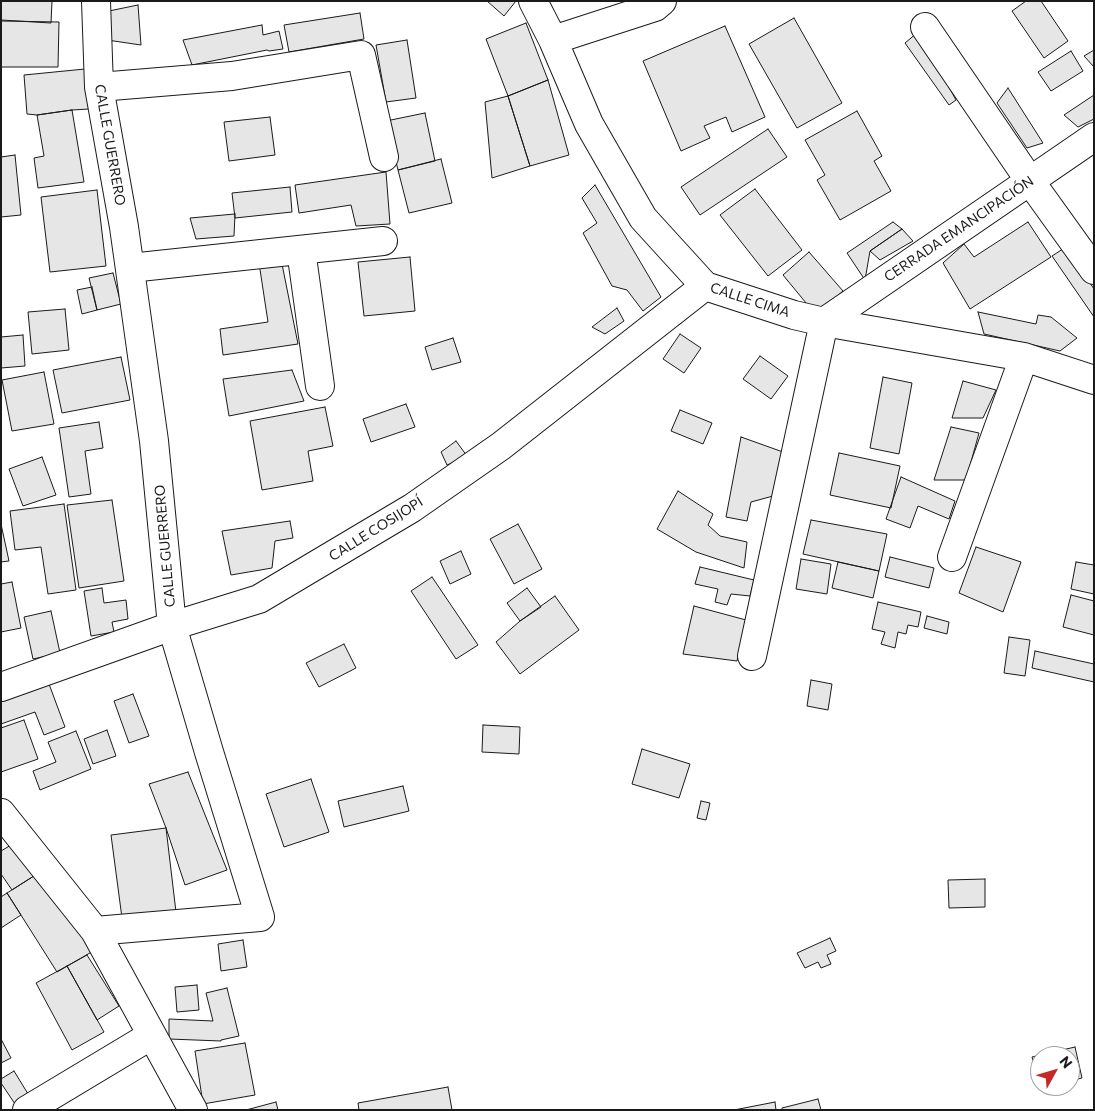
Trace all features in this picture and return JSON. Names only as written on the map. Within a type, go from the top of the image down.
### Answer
[{"type":"street","name":"CALLE GUERRERO","points":[[95,931],[260,917],[172,626],[154,441],[124,227],[99,87],[96,1]]},
{"type":"street","name":"CALLE CIMA","points":[[533,1],[553,40],[589,124],[643,218],[705,286],[794,315],[1024,357],[1094,380]]},
{"type":"street","points":[[553,40],[655,7],[662,1]]},
{"type":"street","points":[[925,27],[1030,181],[1094,270]]},
{"type":"street","points":[[99,87],[232,76],[361,55],[384,157]]},
{"type":"street","name":"CERRADA EMANCIPACIÓN","points":[[824,322],[1094,137]]},
{"type":"street","points":[[130,268],[383,241]]},
{"type":"street","points":[[301,250],[320,386]]},
{"type":"street","name":"CALLE COSIJOPÍ","points":[[1,687],[172,626],[259,600],[412,508],[502,446],[705,286]]},
{"type":"street","points":[[752,656],[824,322]]},
{"type":"street","points":[[952,557],[1024,357]]},
{"type":"street","points":[[1,813],[95,931],[193,1110]]},
{"type":"street","points":[[27,1110],[152,1035]]},
{"type":"building","points":[[1,1],[52,1],[51,23],[1,20]]},
{"type":"building","points":[[487,1],[516,1],[504,16]]},
{"type":"building","points":[[1026,1],[1041,1],[1068,41],[1044,58],[1012,11]]},
{"type":"building","points":[[138,5],[141,45],[107,40],[104,12]]},
{"type":"building","points":[[360,13],[364,39],[289,52],[284,25]]},
{"type":"building","points":[[794,18],[842,103],[797,128],[749,44]]},
{"type":"building","points":[[1,21],[59,22],[58,67],[1,67]]},
{"type":"building","points":[[526,23],[548,80],[508,96],[486,39]]},
{"type":"building","points":[[262,25],[263,35],[279,31],[283,49],[267,50],[192,65],[183,40]]},
{"type":"building","points":[[725,26],[765,117],[732,132],[726,117],[704,126],[710,138],[681,151],[643,61]]},
{"type":"building","points":[[917,33],[956,100],[949,105],[905,43]]},
{"type":"building","points":[[407,40],[416,98],[386,102],[376,45]]},
{"type":"building","points":[[1094,50],[1094,67],[1084,56]]},
{"type":"building","points":[[1071,51],[1083,71],[1051,91],[1038,72]]},
{"type":"building","points":[[85,69],[89,109],[37,115],[27,114],[24,75]]},
{"type":"building","points":[[548,80],[569,155],[530,166],[508,96]]},
{"type":"building","points":[[1008,88],[1043,143],[1027,148],[997,103]]},
{"type":"building","points":[[1094,95],[1094,119],[1078,127],[1064,115]]},
{"type":"building","points":[[508,96],[530,166],[492,178],[485,102]]},
{"type":"building","points":[[72,110],[84,182],[38,188],[34,158],[44,156],[37,115]]},
{"type":"building","points":[[857,111],[882,156],[874,161],[891,191],[840,220],[817,180],[825,175],[805,140]]},
{"type":"building","points":[[425,113],[435,161],[398,170],[386,121]]},
{"type":"building","points":[[270,117],[275,155],[229,161],[224,122]]},
{"type":"building","points":[[768,129],[787,157],[700,215],[681,187]]},
{"type":"building","points":[[15,155],[21,215],[1,217],[1,157]]},
{"type":"building","points":[[441,159],[452,203],[409,213],[398,170]]},
{"type":"building","points":[[386,172],[390,224],[356,226],[351,205],[299,213],[295,185]]},
{"type":"building","points":[[595,185],[661,297],[643,311],[627,290],[612,286],[583,233],[597,223],[582,198]]},
{"type":"building","points":[[290,187],[292,212],[235,218],[232,193]]},
{"type":"building","points":[[755,189],[802,250],[768,276],[720,215]]},
{"type":"building","points":[[97,190],[106,266],[50,272],[41,197]]},
{"type":"building","points":[[235,214],[234,236],[196,239],[190,218]]},
{"type":"building","points":[[893,222],[902,229],[870,251],[865,280],[847,253]]},
{"type":"building","points":[[1028,222],[1051,257],[970,309],[943,263],[964,244],[974,257]]},
{"type":"building","points":[[902,229],[913,241],[880,260],[870,251]]},
{"type":"building","points":[[1066,247],[1094,289],[1094,317],[1052,256]]},
{"type":"building","points":[[809,252],[843,291],[816,315],[783,275]]},
{"type":"building","points":[[410,257],[415,311],[364,316],[358,262]]},
{"type":"building","points":[[259,263],[282,264],[298,344],[223,355],[220,329],[268,322]]},
{"type":"building","points":[[113,273],[121,304],[97,310],[89,278]]},
{"type":"building","points":[[92,287],[97,310],[82,314],[77,290]]},
{"type":"building","points":[[617,308],[624,321],[605,334],[592,327]]},
{"type":"building","points":[[65,309],[69,350],[32,354],[28,312]]},
{"type":"building","points":[[978,312],[1036,324],[1038,315],[1051,317],[1077,338],[1060,351],[984,334]]},
{"type":"building","points":[[680,334],[701,348],[684,373],[663,359]]},
{"type":"building","points":[[23,335],[25,366],[1,368],[1,337]]},
{"type":"building","points":[[453,338],[461,362],[432,370],[425,347]]},
{"type":"building","points":[[760,356],[788,376],[771,399],[743,379]]},
{"type":"building","points":[[121,357],[130,400],[62,413],[53,370]]},
{"type":"building","points":[[292,370],[304,401],[229,416],[223,379]]},
{"type":"building","points":[[44,372],[54,424],[12,431],[2,380]]},
{"type":"building","points":[[883,377],[912,383],[899,454],[870,448]]},
{"type":"building","points":[[963,381],[996,390],[983,418],[952,418]]},
{"type":"building","points":[[406,404],[415,427],[371,442],[363,419]]},
{"type":"building","points":[[325,407],[333,446],[308,451],[313,481],[262,490],[250,421]]},
{"type":"building","points":[[680,410],[712,423],[703,444],[671,431]]},
{"type":"building","points":[[99,422],[103,448],[85,451],[91,494],[69,497],[59,428]]},
{"type":"building","points":[[951,427],[979,433],[966,480],[934,480]]},
{"type":"building","points":[[741,437],[783,452],[773,496],[751,502],[747,521],[726,517]]},
{"type":"building","points":[[456,441],[467,456],[485,450],[447,465],[441,452]]},
{"type":"building","points":[[839,453],[900,466],[891,508],[830,495]]},
{"type":"building","points":[[42,457],[56,495],[23,506],[9,469]]},
{"type":"building","points":[[901,477],[955,501],[949,519],[918,506],[910,528],[886,519]]},
{"type":"building","points":[[678,491],[713,514],[708,525],[720,536],[747,542],[744,568],[696,552],[657,529]]},
{"type":"building","points":[[112,500],[124,581],[79,588],[67,505]]},
{"type":"building","points":[[64,504],[76,590],[48,594],[41,547],[15,550],[10,511]]},
{"type":"building","points":[[811,520],[887,534],[879,571],[803,554]]},
{"type":"building","points":[[290,521],[293,538],[275,541],[272,568],[231,575],[222,531]]},
{"type":"building","points":[[1,524],[9,561],[1,562]]},
{"type":"building","points":[[518,524],[542,569],[514,584],[490,539]]},
{"type":"building","points":[[976,547],[1021,562],[1003,612],[959,593]]},
{"type":"building","points":[[461,551],[471,574],[450,584],[440,561]]},
{"type":"building","points":[[890,557],[934,568],[929,588],[885,577]]},
{"type":"building","points":[[801,559],[831,564],[827,594],[796,589]]},
{"type":"building","points":[[838,562],[879,571],[873,598],[832,588]]},
{"type":"building","points":[[1076,562],[1094,565],[1094,594],[1071,589]]},
{"type":"building","points":[[700,567],[754,580],[750,596],[731,594],[727,605],[715,602],[718,589],[695,584]]},
{"type":"building","points":[[432,577],[478,645],[456,659],[411,591]]},
{"type":"building","points":[[12,582],[21,628],[1,632],[1,584]]},
{"type":"building","points":[[102,588],[104,603],[126,600],[128,619],[112,622],[114,632],[91,636],[84,591]]},
{"type":"building","points":[[527,588],[541,607],[520,621],[507,603]]},
{"type":"building","points":[[1071,595],[1094,601],[1094,635],[1063,627]]},
{"type":"building","points":[[555,596],[579,630],[520,674],[496,642],[520,621]]},
{"type":"building","points":[[878,602],[921,612],[918,627],[908,625],[906,634],[898,632],[895,648],[881,644],[885,632],[872,629]]},
{"type":"building","points":[[694,606],[746,620],[737,661],[683,654]]},
{"type":"building","points":[[51,611],[60,653],[33,659],[24,617]]},
{"type":"building","points":[[927,616],[949,622],[947,634],[924,628]]},
{"type":"building","points":[[1009,637],[1030,640],[1025,676],[1004,673]]},
{"type":"building","points":[[344,644],[356,668],[319,687],[306,663]]},
{"type":"building","points":[[1035,651],[1094,664],[1094,682],[1032,668]]},
{"type":"building","points":[[811,680],[832,684],[828,710],[807,706]]},
{"type":"building","points":[[49,684],[65,727],[44,735],[35,712],[1,724],[1,702]]},
{"type":"building","points":[[133,694],[149,736],[129,743],[114,701]]},
{"type":"building","points":[[24,720],[38,759],[1,772],[1,728]]},
{"type":"building","points":[[483,725],[520,727],[519,754],[482,752]]},
{"type":"building","points":[[107,730],[116,756],[93,764],[84,739]]},
{"type":"building","points":[[76,731],[91,769],[40,790],[33,771],[56,762],[48,742]]},
{"type":"building","points":[[642,749],[690,764],[679,798],[632,784]]},
{"type":"building","points":[[188,772],[227,870],[185,885],[149,784]]},
{"type":"building","points":[[311,779],[329,832],[284,847],[266,794]]},
{"type":"building","points":[[403,786],[409,811],[344,827],[338,801]]},
{"type":"building","points":[[701,801],[710,803],[706,820],[697,818]]},
{"type":"building","points":[[166,828],[176,912],[122,918],[111,835]]},
{"type":"building","points":[[16,842],[37,874],[12,890],[1,874],[1,851]]},
{"type":"building","points":[[37,874],[95,950],[57,972],[7,893]]},
{"type":"building","points":[[985,879],[985,907],[949,908],[948,880]]},
{"type":"building","points":[[7,893],[21,915],[1,928],[1,897]]},
{"type":"building","points":[[830,938],[836,951],[827,955],[831,964],[821,968],[818,962],[805,968],[797,953]]},
{"type":"building","points":[[243,940],[247,967],[221,971],[218,944]]},
{"type":"building","points":[[87,955],[119,1006],[97,1020],[67,966]]},
{"type":"building","points":[[67,966],[104,1032],[72,1050],[36,983]]},
{"type":"building","points":[[197,985],[199,1010],[177,1012],[175,987]]},
{"type":"building","points":[[227,988],[239,1036],[221,1041],[169,1039],[169,1019],[213,1021],[206,993]]},
{"type":"building","points":[[1,1039],[11,1058],[1,1063]]},
{"type":"building","points":[[245,1043],[255,1095],[203,1104],[195,1051]]},
{"type":"building","points":[[14,1071],[33,1102],[19,1110],[1,1083],[1,1079]]},
{"type":"building","points":[[448,1087],[452,1110],[359,1110],[358,1103]]},
{"type":"building","points":[[818,1099],[821,1110],[782,1110],[782,1108]]},
{"type":"building","points":[[276,1102],[278,1110],[246,1110]]},
{"type":"building","points":[[775,1102],[776,1110],[734,1110]]}]
